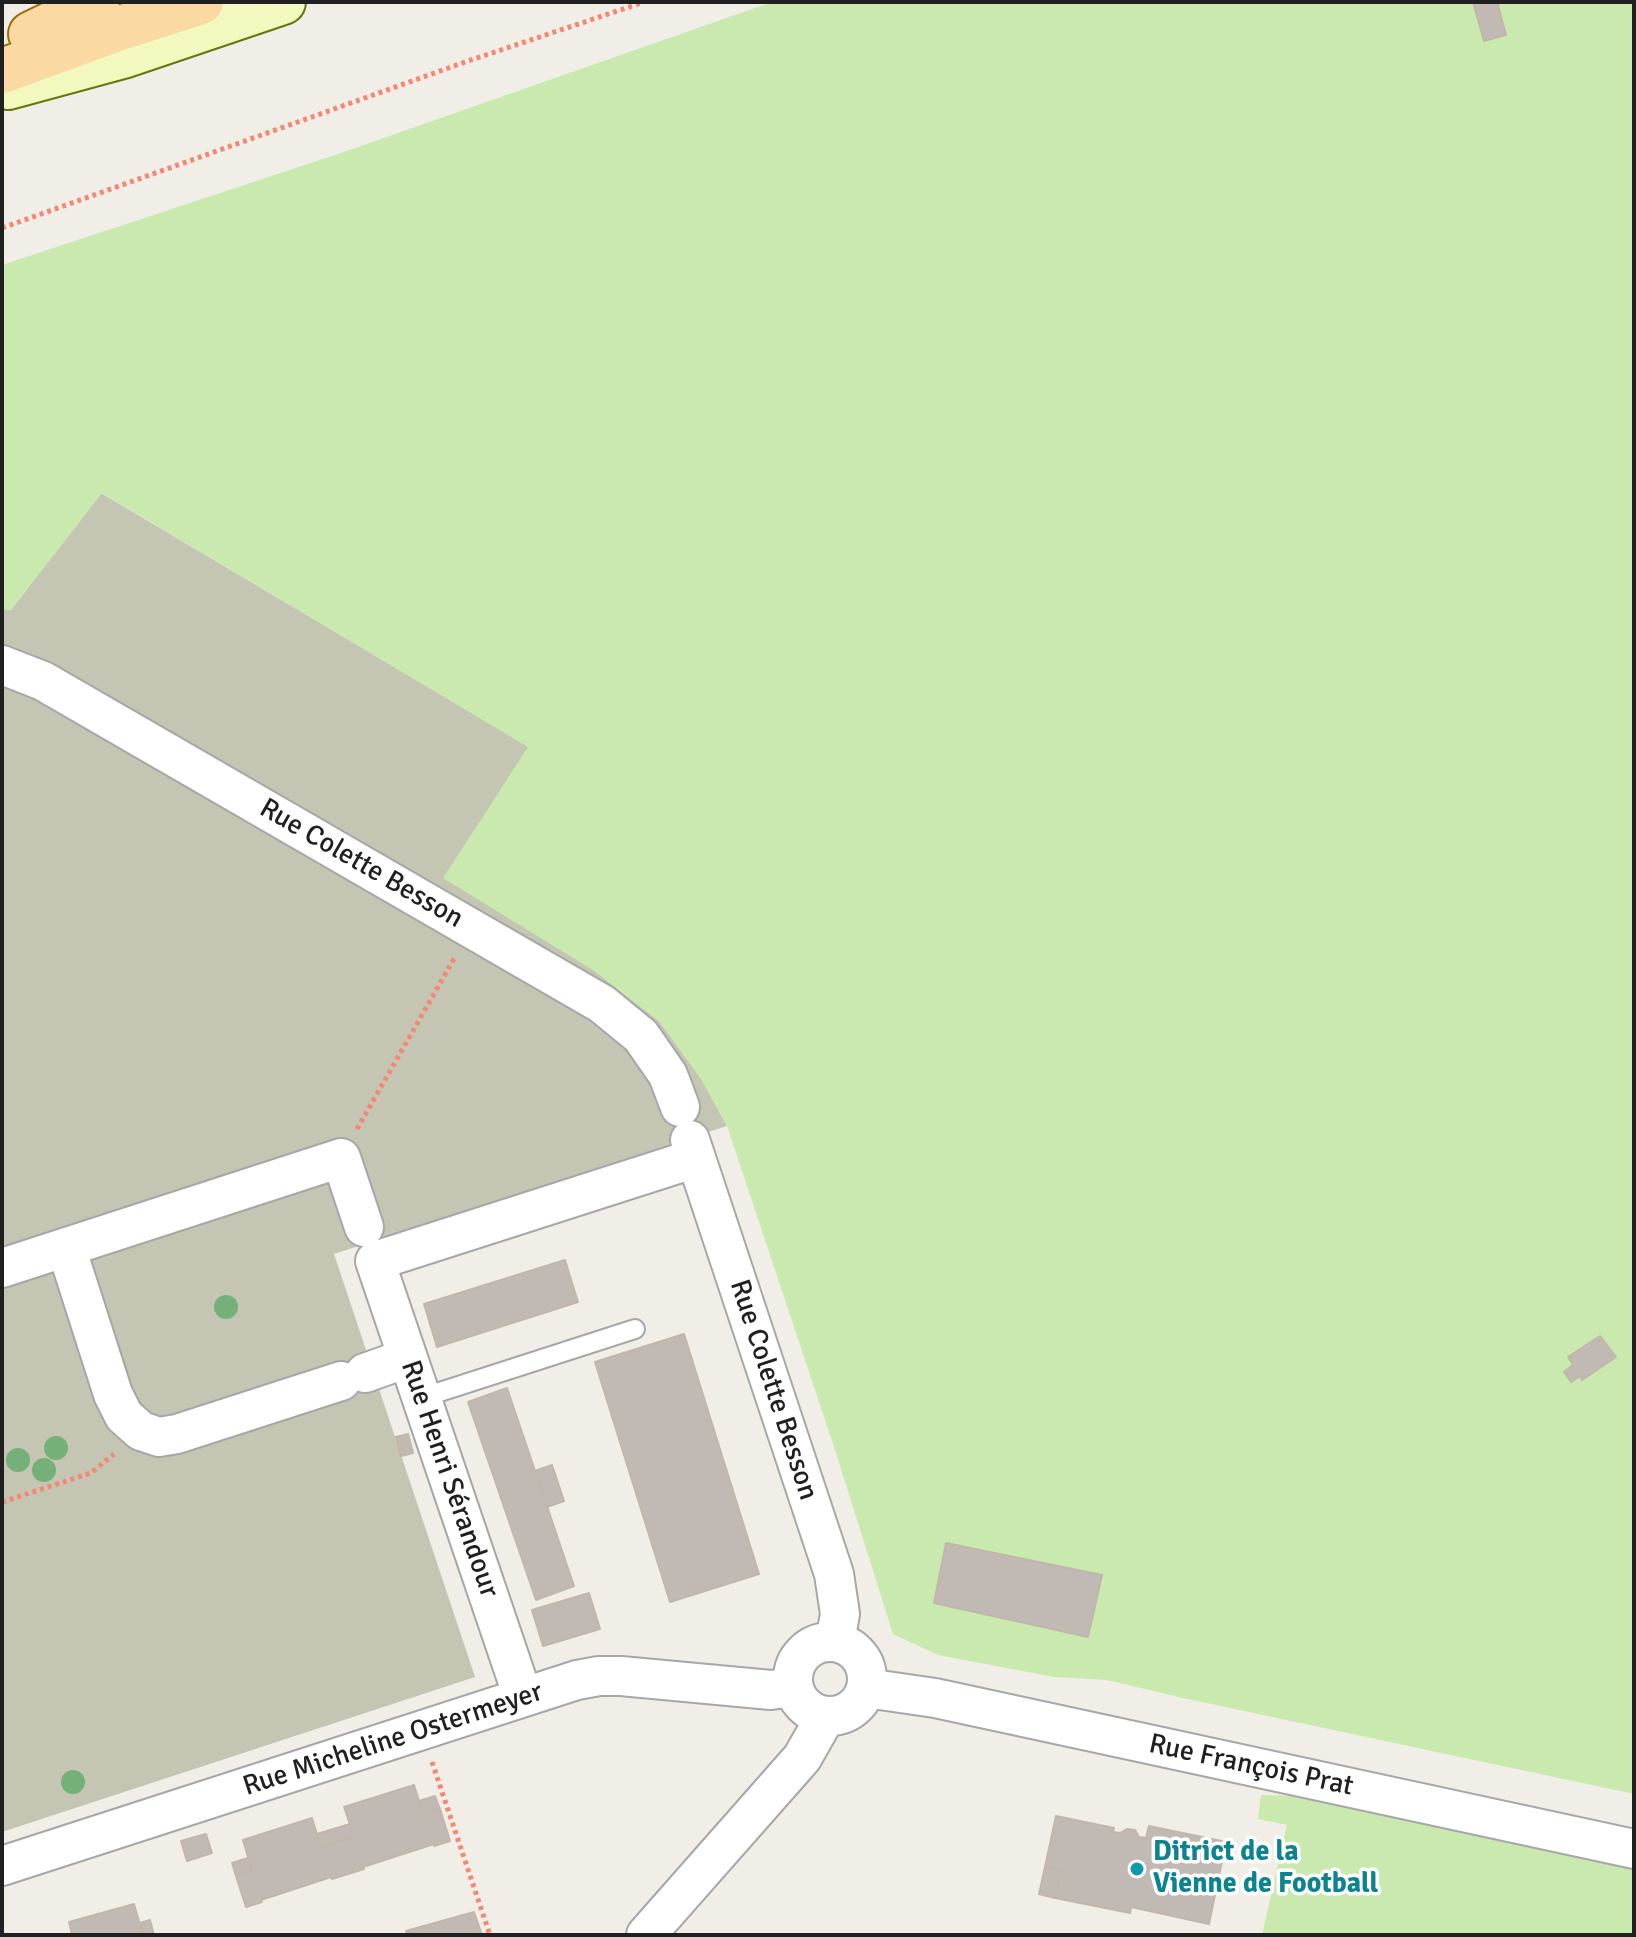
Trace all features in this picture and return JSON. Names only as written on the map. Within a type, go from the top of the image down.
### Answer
[{"type":"main road","points":[[2,48],[107,16],[181,2]]},
{"type":"main road","points":[[2,71],[107,16],[201,2]]},
{"type":"street","points":[[2,88],[126,55],[283,2]]},
{"type":"street","name":"Rue Colette Besson","points":[[2,665],[43,681],[602,1004],[641,1036],[668,1075],[834,1574],[840,1614],[835,1642]]},
{"type":"street","points":[[369,1244],[689,1135]]},
{"type":"street","points":[[2,1268],[341,1158]]},
{"type":"street","name":"Rue Henri Sérandour","points":[[341,1158],[523,1697]]},
{"type":"street","points":[[66,1247],[113,1394],[124,1416],[141,1431],[159,1437],[177,1434],[407,1358]]},
{"type":"street","points":[[823,1642],[835,1642],[857,1653],[864,1664],[866,1688],[855,1707],[846,1713],[826,1716],[805,1707],[794,1687],[793,1675],[796,1663],[803,1654],[823,1642]]},
{"type":"street","name":"Rue Micheline Ostermeyer","points":[[2,1866],[577,1680],[621,1676],[771,1690],[794,1687]]},
{"type":"street","name":"Rue François Prat","points":[[866,1688],[935,1698],[1634,1849]]},
{"type":"street","points":[[646,1935],[802,1758],[826,1716]]},
{"type":"lane","points":[[421,1398],[635,1329]]},
{"type":"path","points":[[2,228],[468,61],[644,2]]},
{"type":"path","points":[[341,1158],[472,929]]},
{"type":"path","points":[[2,1502],[91,1473],[141,1431]]},
{"type":"path","points":[[421,1731],[490,1935]]},
{"type":"shaded area","points":[[101,493],[529,747],[596,972],[659,1021],[702,1080],[727,1126],[334,1254],[475,1677],[2,1832],[2,609],[11,610]]},
{"type":"green space","points":[[772,2],[1634,2],[1634,1794],[1107,1680],[1054,1677],[938,1655],[893,1634],[727,1126],[702,1080],[659,1021],[596,972],[443,878],[528,747],[102,493],[11,610],[2,609],[2,265],[338,154]]},
{"type":"green space","points":[[1261,1795],[1294,1796],[1340,1805],[1634,1868],[1634,1935],[1262,1935],[1287,1825],[1258,1819]]},
{"type":"building","points":[[1473,2],[1497,2],[1506,35],[1484,41]]},
{"type":"building","points":[[565,1260],[578,1302],[437,1347],[424,1304]]},
{"type":"building","points":[[684,1334],[759,1574],[670,1602],[595,1362]]},
{"type":"building","points":[[1600,1336],[1616,1357],[1582,1380],[1580,1376],[1571,1382],[1564,1372],[1573,1365],[1568,1357]]},
{"type":"building","points":[[507,1388],[574,1586],[536,1600],[468,1402]]},
{"type":"building","points":[[408,1434],[413,1453],[401,1456],[396,1437]]},
{"type":"building","points":[[552,1465],[564,1501],[547,1507],[535,1471]]},
{"type":"building","points":[[946,1543],[1102,1575],[1088,1637],[934,1603]]},
{"type":"building","points":[[589,1593],[600,1629],[543,1646],[532,1610]]},
{"type":"building","points":[[414,1785],[423,1814],[440,1809],[450,1841],[246,1907],[236,1876],[252,1870],[243,1840],[312,1818],[321,1847],[354,1836],[344,1807]]},
{"type":"building","points":[[435,1796],[440,1809],[423,1814],[419,1801]]},
{"type":"building","name":"Ditrict de la Vienne de Football","points":[[1056,1816],[1114,1828],[1113,1832],[1135,1830],[1139,1837],[1146,1838],[1149,1826],[1226,1842],[1209,1924],[1131,1907],[1130,1913],[1055,1898],[1061,1871],[1045,1867]]},
{"type":"building","points":[[350,1824],[354,1836],[321,1847],[317,1834]]},
{"type":"building","points":[[206,1834],[212,1853],[187,1861],[181,1841]]},
{"type":"building","points":[[248,1858],[252,1870],[236,1876],[232,1863]]},
{"type":"building","points":[[1045,1867],[1061,1871],[1055,1898],[1039,1894]]},
{"type":"building","points":[[134,1904],[143,1935],[72,1935],[69,1922]]},
{"type":"building","points":[[474,1912],[482,1935],[404,1935],[406,1931]]},
{"type":"building","points":[[150,1920],[154,1935],[143,1935],[140,1923]]},
{"type":"place","name":"Ditrict de la Vienne de Football","points":[[1137,1869]]}]
